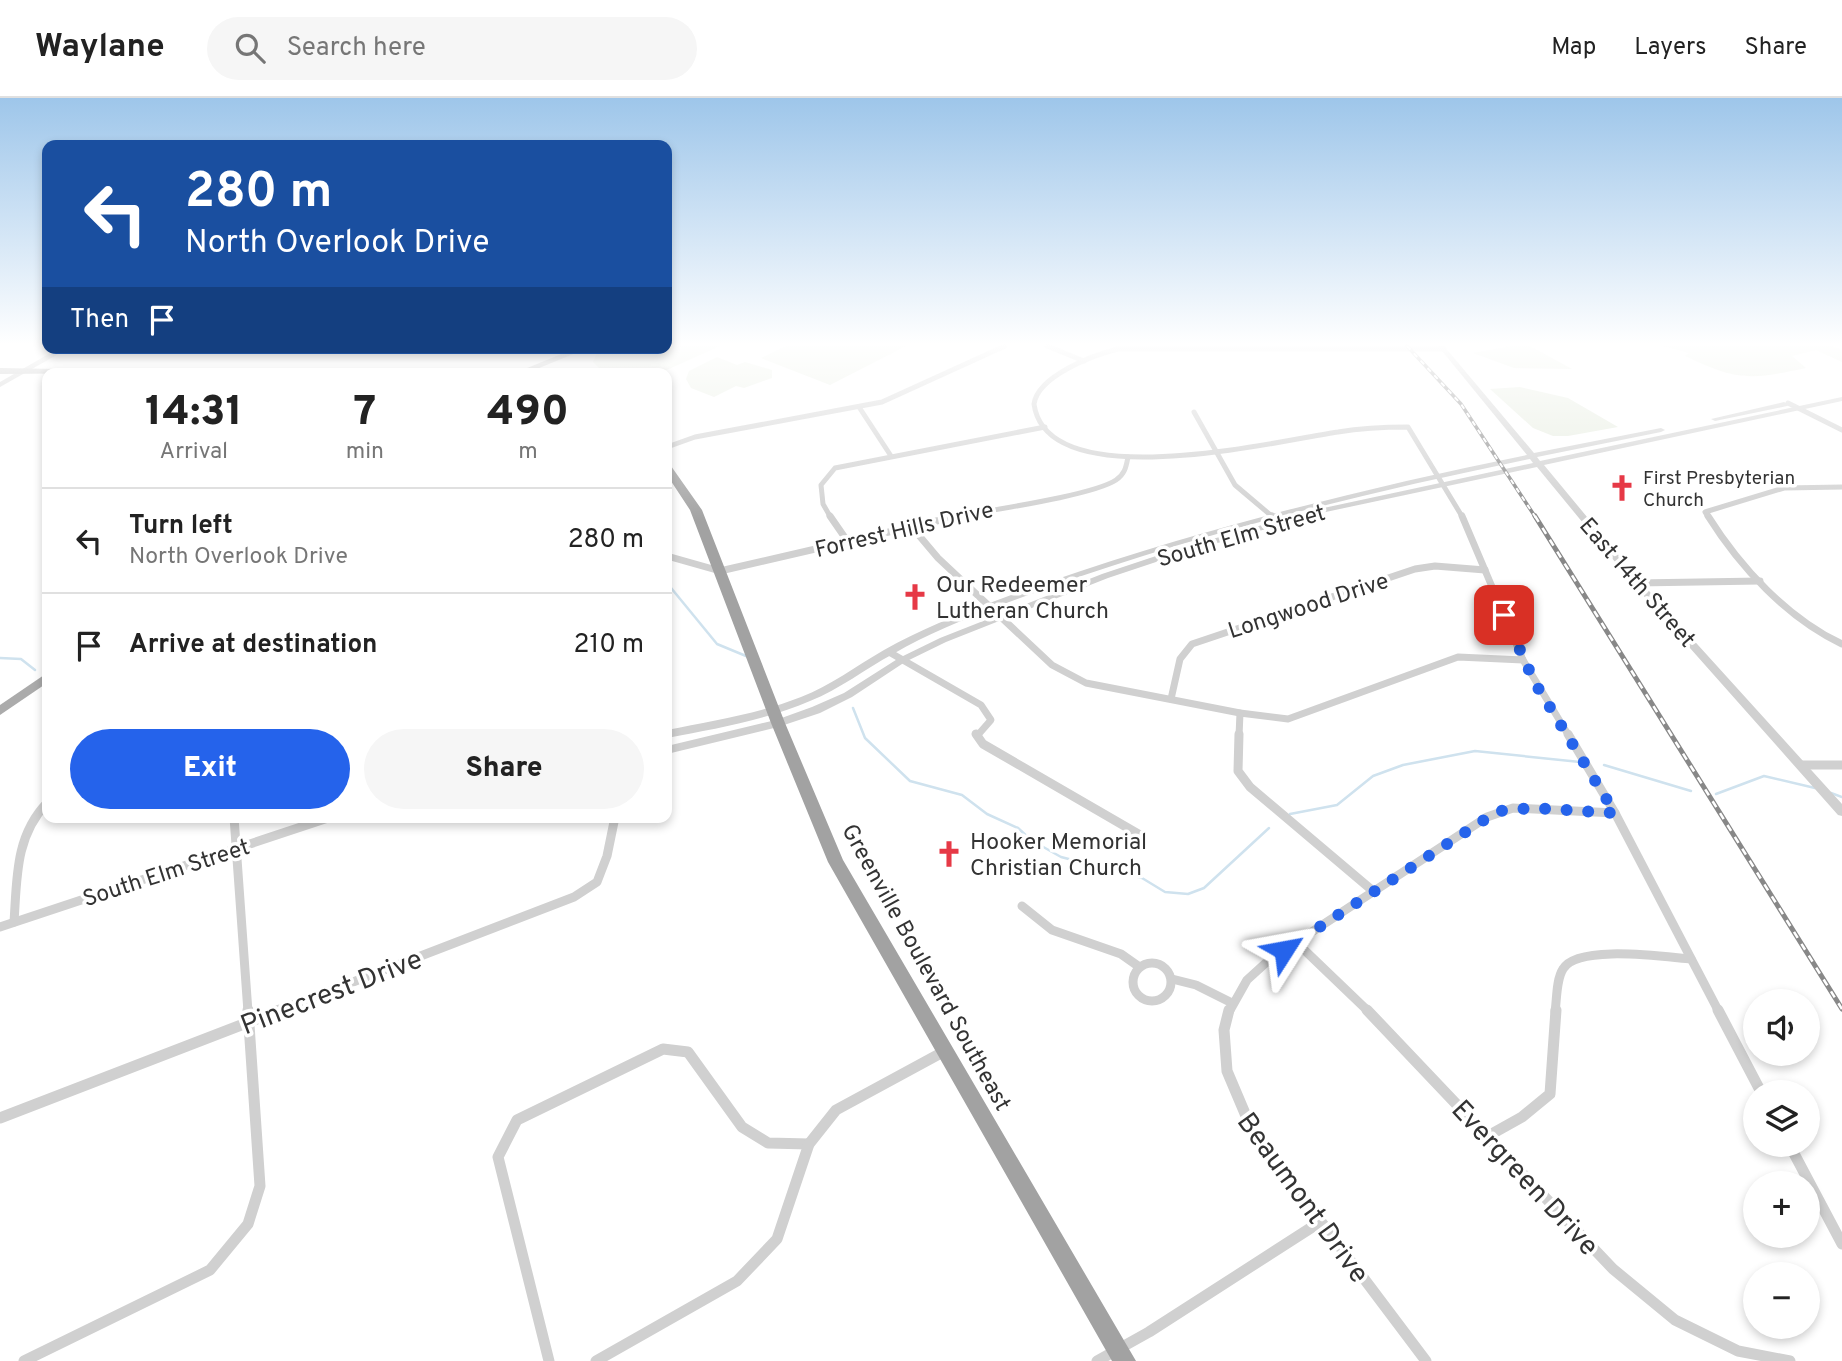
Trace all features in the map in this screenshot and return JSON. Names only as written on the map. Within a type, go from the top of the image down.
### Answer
[{"type":"highway","name":"Greenville Boulevard Southeast","points":[[672,475],[696,510],[775,716],[835,862],[943,1052],[1121,1354]]},
{"type":"main road","points":[[0,711],[42,681]]},
{"type":"street","points":[[672,445],[695,437],[867,405]]},
{"type":"street","points":[[1035,405],[1035,411],[1045,427],[1073,447],[1128,457],[1216,454],[1349,430],[1408,427],[1466,523],[1523,660],[1615,813],[1755,1080]]},
{"type":"street","name":"East 14th Street","points":[[1490,405],[1637,583],[1842,812]]},
{"type":"street","name":"South Elm Street","points":[[672,749],[775,716],[826,691],[888,652],[933,630],[1096,568],[1275,519],[1600,443],[1779,405]]},
{"type":"street","points":[[1792,405],[1842,430]]},
{"type":"street","name":"South Elm Street","points":[[1536,460],[1611,449],[1813,405]]},
{"type":"street","points":[[859,407],[891,456]]},
{"type":"street","points":[[1194,412],[1235,485],[1275,519]]},
{"type":"street","points":[[1744,412],[1754,418]]},
{"type":"street","points":[[848,542],[818,496],[817,486],[835,468],[1045,427]]},
{"type":"street","points":[[1664,430],[1674,435]]},
{"type":"street","points":[[1600,443],[1611,449]]},
{"type":"street","name":"Forrest Hills Drive","points":[[672,557],[720,571],[911,526],[1083,491],[1115,481],[1126,470],[1128,457]]},
{"type":"street","points":[[1842,487],[1784,488],[1705,512],[1716,533],[1760,581],[1812,628],[1842,644]]},
{"type":"street","points":[[911,526],[938,558],[1052,665],[1086,683],[1240,713],[1288,719],[1458,657],[1523,660]]},
{"type":"street","name":"South Elm Street","points":[[672,733],[775,716],[835,702],[902,660],[1000,617],[1176,547]]},
{"type":"street","name":"Longwood Drive","points":[[1171,699],[1180,659],[1192,643],[1415,569],[1435,566],[1485,570]]},
{"type":"street","points":[[1096,568],[1105,576]]},
{"type":"street","points":[[1637,583],[1760,581]]},
{"type":"street","points":[[888,652],[981,705],[991,720],[976,734],[983,744],[1140,835]]},
{"type":"street","points":[[826,691],[835,702]]},
{"type":"street","points":[[1240,713],[1238,771],[1250,787],[1373,891]]},
{"type":"street","points":[[697,727],[700,742]]},
{"type":"street","points":[[1801,765],[1842,765]]},
{"type":"street","points":[[14,922],[22,843],[33,818],[42,808]]},
{"type":"street","name":"Beaumont Drive","points":[[1426,1361],[1263,1148],[1241,1115],[1230,1085],[1223,1045],[1232,1003],[1249,978],[1296,942],[1498,811],[1532,808],[1615,813]]},
{"type":"street","points":[[24,1361],[210,1270],[248,1224],[260,1186],[234,823]]},
{"type":"street","name":"South Elm Street","points":[[0,927],[313,823]]},
{"type":"street","name":"Pinecrest Drive","points":[[0,1118],[574,897],[597,882],[607,856],[614,823]]},
{"type":"street","points":[[1022,906],[1042,925],[1090,945],[1119,953],[1138,966],[1157,965],[1171,979],[1196,985],[1232,1003]]},
{"type":"street","name":"Evergreen Drive","points":[[1296,942],[1362,1003],[1613,1269],[1675,1320],[1738,1351],[1790,1361]]},
{"type":"street","points":[[1488,1136],[1522,1117],[1550,1094],[1555,1060],[1557,982],[1564,965],[1586,955],[1691,959]]},
{"type":"street","points":[[1138,966],[1131,975],[1133,987],[1149,1000],[1168,995],[1171,979]]},
{"type":"street","points":[[550,1361],[498,1157],[517,1120],[663,1049],[688,1052],[742,1127],[768,1143],[809,1144]]},
{"type":"street","points":[[596,1361],[737,1281],[777,1239],[809,1144],[836,1110],[943,1052]]},
{"type":"street","points":[[1796,1157],[1842,1244]]},
{"type":"street","points":[[1097,1361],[1121,1354],[1149,1332],[1320,1222]]},
{"type":"shaded area","points":[[1508,405],[1580,405],[1618,427],[1568,436],[1553,436],[1533,428]]},
{"type":"waterway","points":[[672,589],[717,644],[746,656]]},
{"type":"waterway","points":[[0,658],[21,659],[35,670]]},
{"type":"waterway","points":[[853,708],[865,738],[910,781],[962,795],[987,814],[1018,828],[1031,840],[1061,857],[1142,878],[1165,892],[1188,894],[1204,888],[1269,828]]},
{"type":"waterway","points":[[1290,814],[1337,805],[1373,776],[1403,765],[1475,751],[1580,762]]},
{"type":"waterway","points":[[1604,765],[1691,791]]},
{"type":"waterway","points":[[1716,794],[1764,776],[1815,788]]},
{"type":"waterway","points":[[1831,793],[1842,797]]},
{"type":"railway","points":[[1462,405],[1536,518]]},
{"type":"railway","points":[[1535,516],[1842,1009]]},
{"type":"place","name":"First Presbyterian Church","points":[[1622,488]]},
{"type":"place","name":"Our Redeemer Lutheran Church","points":[[915,597]]},
{"type":"place","name":"Hooker Memorial Christian Church","points":[[949,854]]},
{"type":"route","points":[[1284,950],[1498,811],[1532,808],[1615,813],[1535,683],[1504,615]]}]
